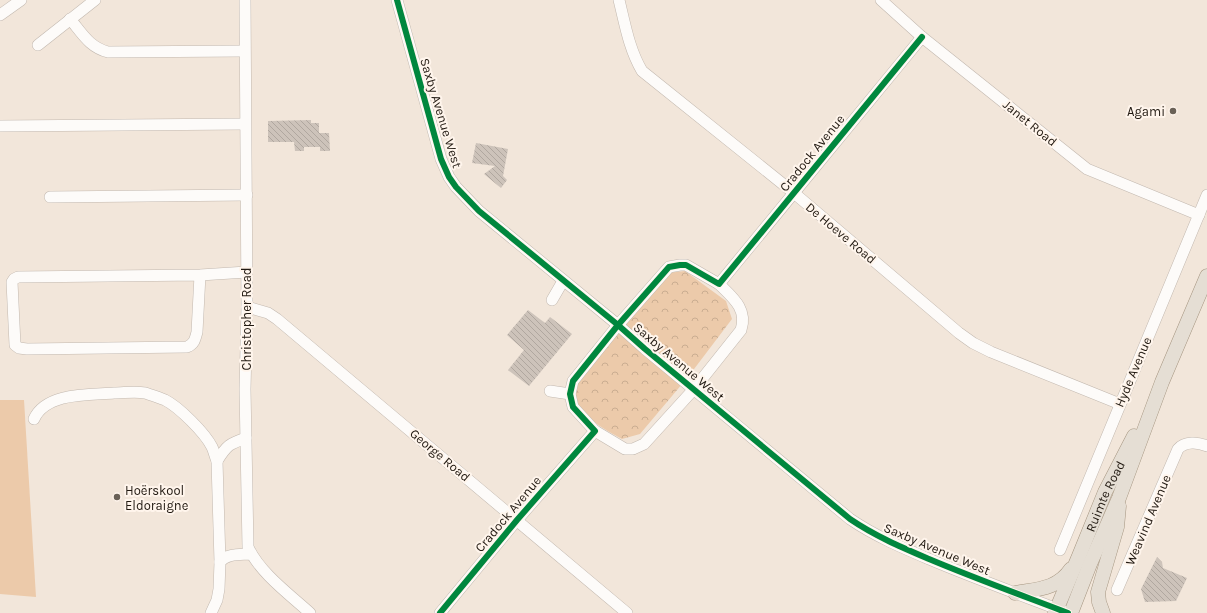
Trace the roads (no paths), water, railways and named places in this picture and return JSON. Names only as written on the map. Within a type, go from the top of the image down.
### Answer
[{"type":"main road","name":"Ruimte Road","points":[[1071,613],[1093,557],[1119,498],[1162,382],[1207,276]]},
{"type":"main road","name":"Ruimte Road","points":[[1060,612],[1079,556],[1105,492],[1162,382]]},
{"type":"main road","points":[[1103,613],[1099,602],[1098,592],[1117,527],[1120,511],[1119,498]]},
{"type":"main road","points":[[1014,593],[1051,586],[1067,575],[1079,556]]},
{"type":"street","points":[[0,15],[21,0]]},
{"type":"street","points":[[38,45],[95,0]]},
{"type":"street","name":"Christopher Road","points":[[245,0],[244,51],[247,195],[246,438],[248,547],[261,568],[310,613]]},
{"type":"street","name":"Saxby Avenue West","points":[[397,0],[441,159],[456,187],[479,211],[860,526],[896,545],[1060,612]]},
{"type":"street","name":"De Hoeve Road","points":[[619,0],[632,49],[642,70],[794,193],[973,343],[991,352],[1120,404]]},
{"type":"street","name":"Janet Road","points":[[881,0],[922,37],[1087,169],[1198,215]]},
{"type":"street","points":[[70,19],[92,45],[108,52],[244,51]]},
{"type":"street","name":"Cradock Avenue","points":[[719,284],[922,37]]},
{"type":"street","points":[[0,126],[245,124]]},
{"type":"street","points":[[50,197],[247,195]]},
{"type":"street","name":"Hyde Avenue","points":[[1060,550],[1207,195]]},
{"type":"street","points":[[680,265],[686,265],[719,284],[739,305],[743,322],[740,330],[694,389],[649,440],[639,447],[625,449],[595,431],[572,407],[570,394],[573,381],[618,325],[669,267],[680,265]]},
{"type":"street","points":[[200,275],[197,332],[195,341],[187,347],[27,349],[19,348],[14,345],[12,282],[18,277],[200,275],[247,272]]},
{"type":"street","points":[[552,300],[563,281]]},
{"type":"street","name":"George Road","points":[[247,307],[268,313],[277,319],[627,613]]},
{"type":"street","points":[[550,391],[570,394]]},
{"type":"street","points":[[34,419],[39,410],[58,400],[68,397],[78,395],[133,392],[144,393],[166,401],[192,422],[212,446],[217,461],[220,562],[219,589],[217,600],[211,613]]},
{"type":"street","name":"Cradock Avenue","points":[[440,613],[517,520],[595,431]]},
{"type":"street","points":[[217,461],[224,449],[231,443],[246,438]]},
{"type":"street","name":"Weavind Avenue","points":[[1117,590],[1178,449],[1188,443],[1207,446]]},
{"type":"street","points":[[220,562],[228,556],[252,554]]},
{"type":"place","name":"Agami","points":[[1173,111]]},
{"type":"place","name":"Hoërskool Eldoraigne","points":[[117,497]]}]
